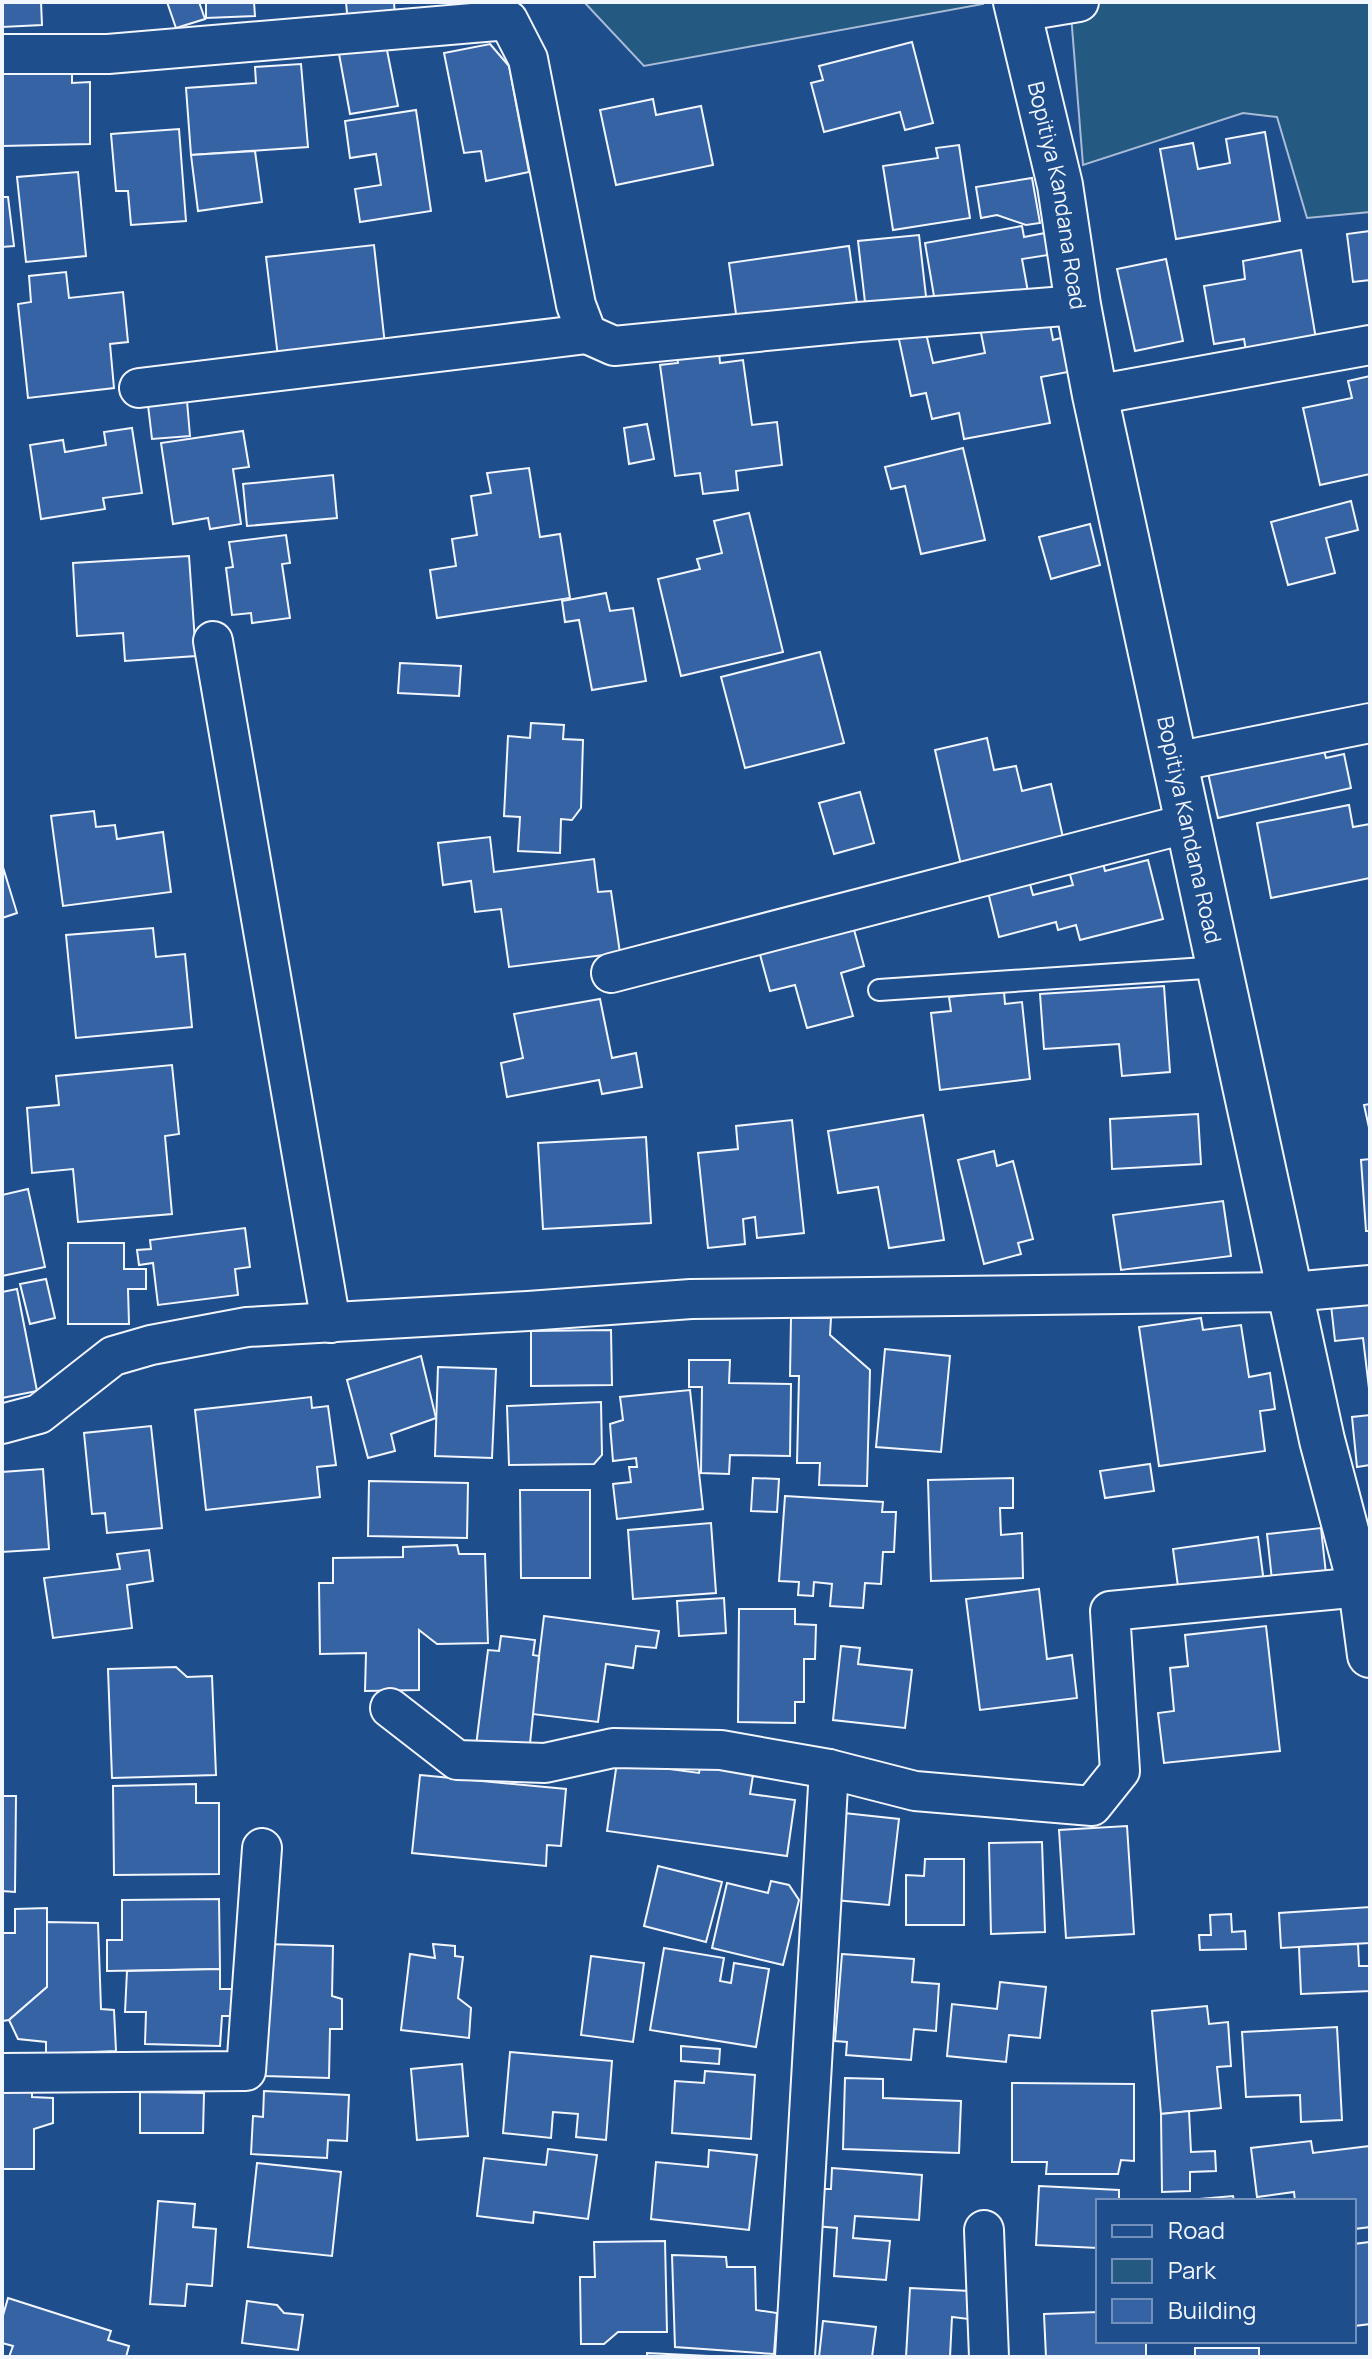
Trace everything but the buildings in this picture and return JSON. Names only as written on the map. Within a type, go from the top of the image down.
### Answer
[{"type":"main road","name":"Bopitiya Kandana Road","points":[[1018,7],[1060,185],[1095,395],[1322,1440],[1361,1587],[1370,1651]]},
{"type":"street","points":[[1018,7],[1079,2]]},
{"type":"street","points":[[2,54],[108,54],[508,20],[528,59],[576,305],[587,334]]},
{"type":"street","points":[[139,388],[587,334],[614,346],[1078,305]]},
{"type":"street","points":[[1095,395],[1370,345]]},
{"type":"street","points":[[213,641],[331,1323]]},
{"type":"street","points":[[1175,762],[1370,723]]},
{"type":"street","points":[[611,973],[1189,823]]},
{"type":"street","points":[[2,1424],[39,1414],[113,1356],[151,1345],[247,1327],[691,1299],[1291,1292],[1370,1285]]},
{"type":"street","points":[[390,1708],[457,1760],[545,1763],[613,1748],[721,1750],[829,1769],[915,1791],[1092,1806],[1120,1771],[1110,1611],[1361,1587]]},
{"type":"street","points":[[795,2357],[829,1769]]},
{"type":"street","points":[[2,2073],[246,2071],[262,1848]]},
{"type":"street","points":[[984,2230],[989,2357]]},
{"type":"lane","points":[[879,990],[1220,967]]},
{"type":"green space","points":[[584,2],[983,2],[983,4],[644,66]]},
{"type":"green space","points":[[1070,2],[1370,2],[1370,212],[1307,218],[1277,117],[1243,113],[1083,165]]}]
